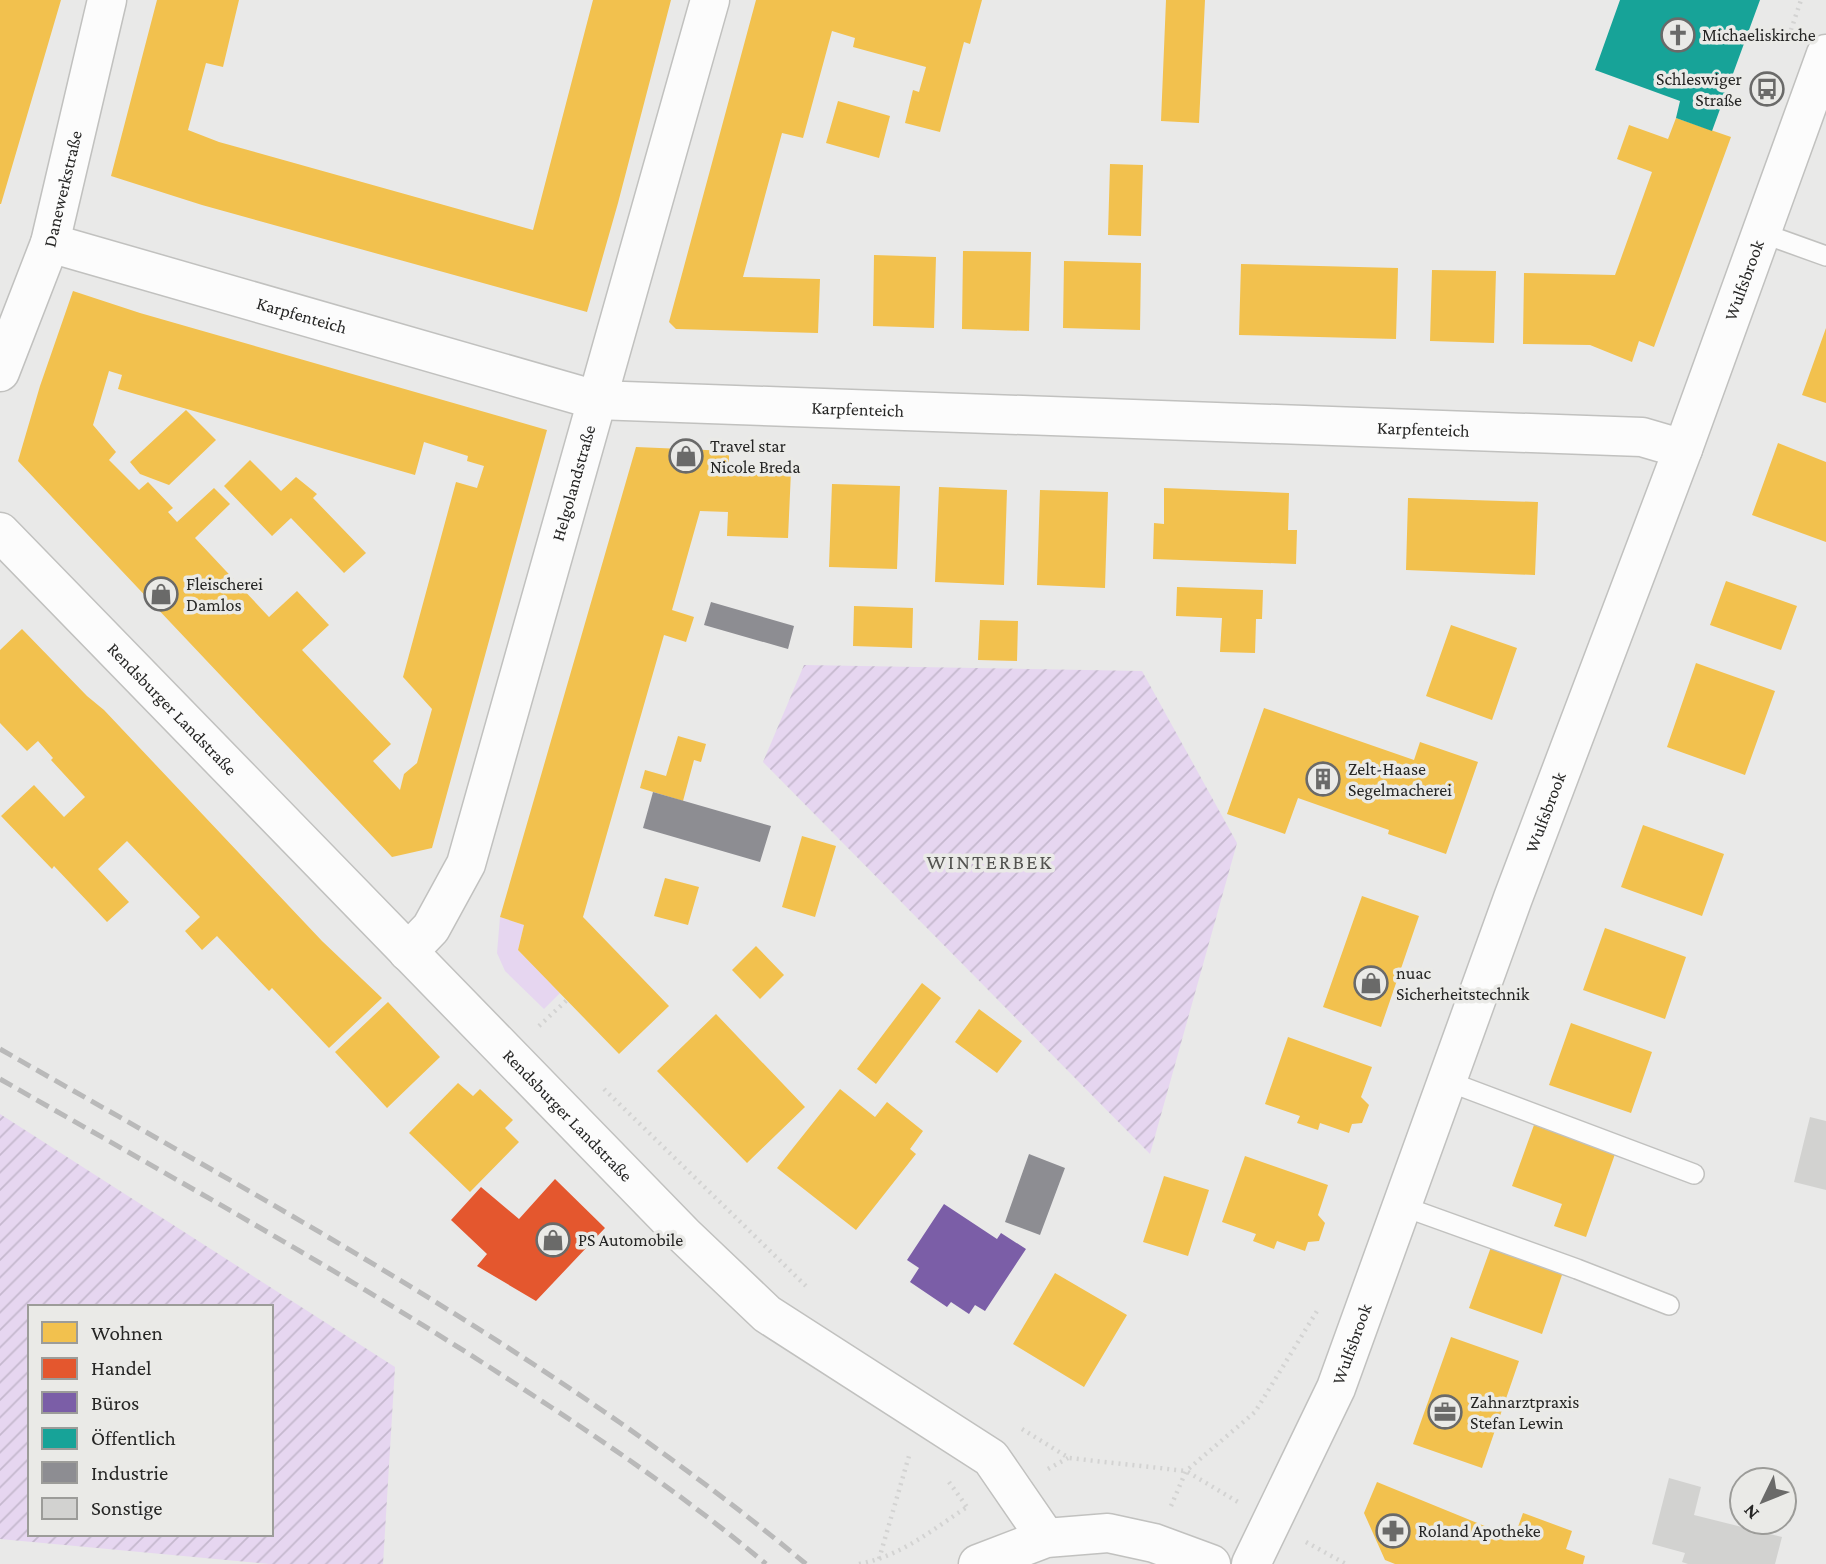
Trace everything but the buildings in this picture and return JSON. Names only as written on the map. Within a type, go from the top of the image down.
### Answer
[{"type":"street","name":"Danewerkstraße","points":[[0,372],[50,243],[107,0]]},
{"type":"street","name":"Helgolandstraße","points":[[408,952],[431,928],[466,864],[710,0]]},
{"type":"street","name":"Wulfsbrook","points":[[1251,1564],[1336,1388],[1518,885],[1683,449],[1826,54]]},
{"type":"street","name":"Karpfenteich","points":[[50,243],[596,400],[1642,437],[1683,449]]},
{"type":"street","name":"Rendsburger Landstraße","points":[[0,533],[684,1235],[767,1314],[991,1458],[1046,1538]]},
{"type":"street","points":[[978,1564],[1046,1538],[1108,1533],[1154,1543],[1211,1564]]},
{"type":"lane","points":[[1762,233],[1826,256]]},
{"type":"lane","points":[[1447,1081],[1695,1174]]},
{"type":"lane","points":[[1402,1206],[1669,1305]]},
{"type":"path","points":[[539,1026],[567,1000]]},
{"type":"path","points":[[530,1017],[549,1035]]},
{"type":"path","points":[[597,1082],[810,1291]]},
{"type":"path","points":[[1012,1423],[1069,1458],[1186,1471]]},
{"type":"path","points":[[878,1560],[909,1456]]},
{"type":"path","points":[[859,1564],[878,1560],[907,1548],[967,1507]]},
{"type":"shaded area","points":[[804,665],[1142,671],[1237,843],[1150,1154],[763,762]]},
{"type":"shaded area","points":[[500,917],[524,925],[518,950],[560,993],[544,1009],[505,971],[497,953]]},
{"type":"shaded area","points":[[0,1114],[395,1367],[383,1564],[269,1564],[0,1539]]},
{"type":"railway","points":[[0,1049],[311,1227],[516,1353],[615,1419],[712,1489],[806,1564]]},
{"type":"railway","points":[[0,1079],[270,1233],[469,1354],[653,1477],[766,1564]]},
{"type":"place","name":"Michaeliskirche","points":[[1678,35]]},
{"type":"place","name":"Schleswiger Straße","points":[[1767,89]]},
{"type":"place","name":"Travel star Nicole Breda","points":[[686,456]]},
{"type":"place","name":"Fleischerei Damlos","points":[[161,594]]},
{"type":"place","name":"Zelt-Haase Segelmacherei","points":[[1323,779]]},
{"type":"place","name":"nuac Sicherheitstechnik","points":[[1371,983]]},
{"type":"place","name":"PS Automobile","points":[[553,1240]]},
{"type":"place","name":"Zahnarztpraxis Stefan Lewin","points":[[1445,1412]]},
{"type":"place","name":"Roland Apotheke","points":[[1393,1531]]},
{"type":"district","name":"WINTERBEK","points":[[990,862]]}]
